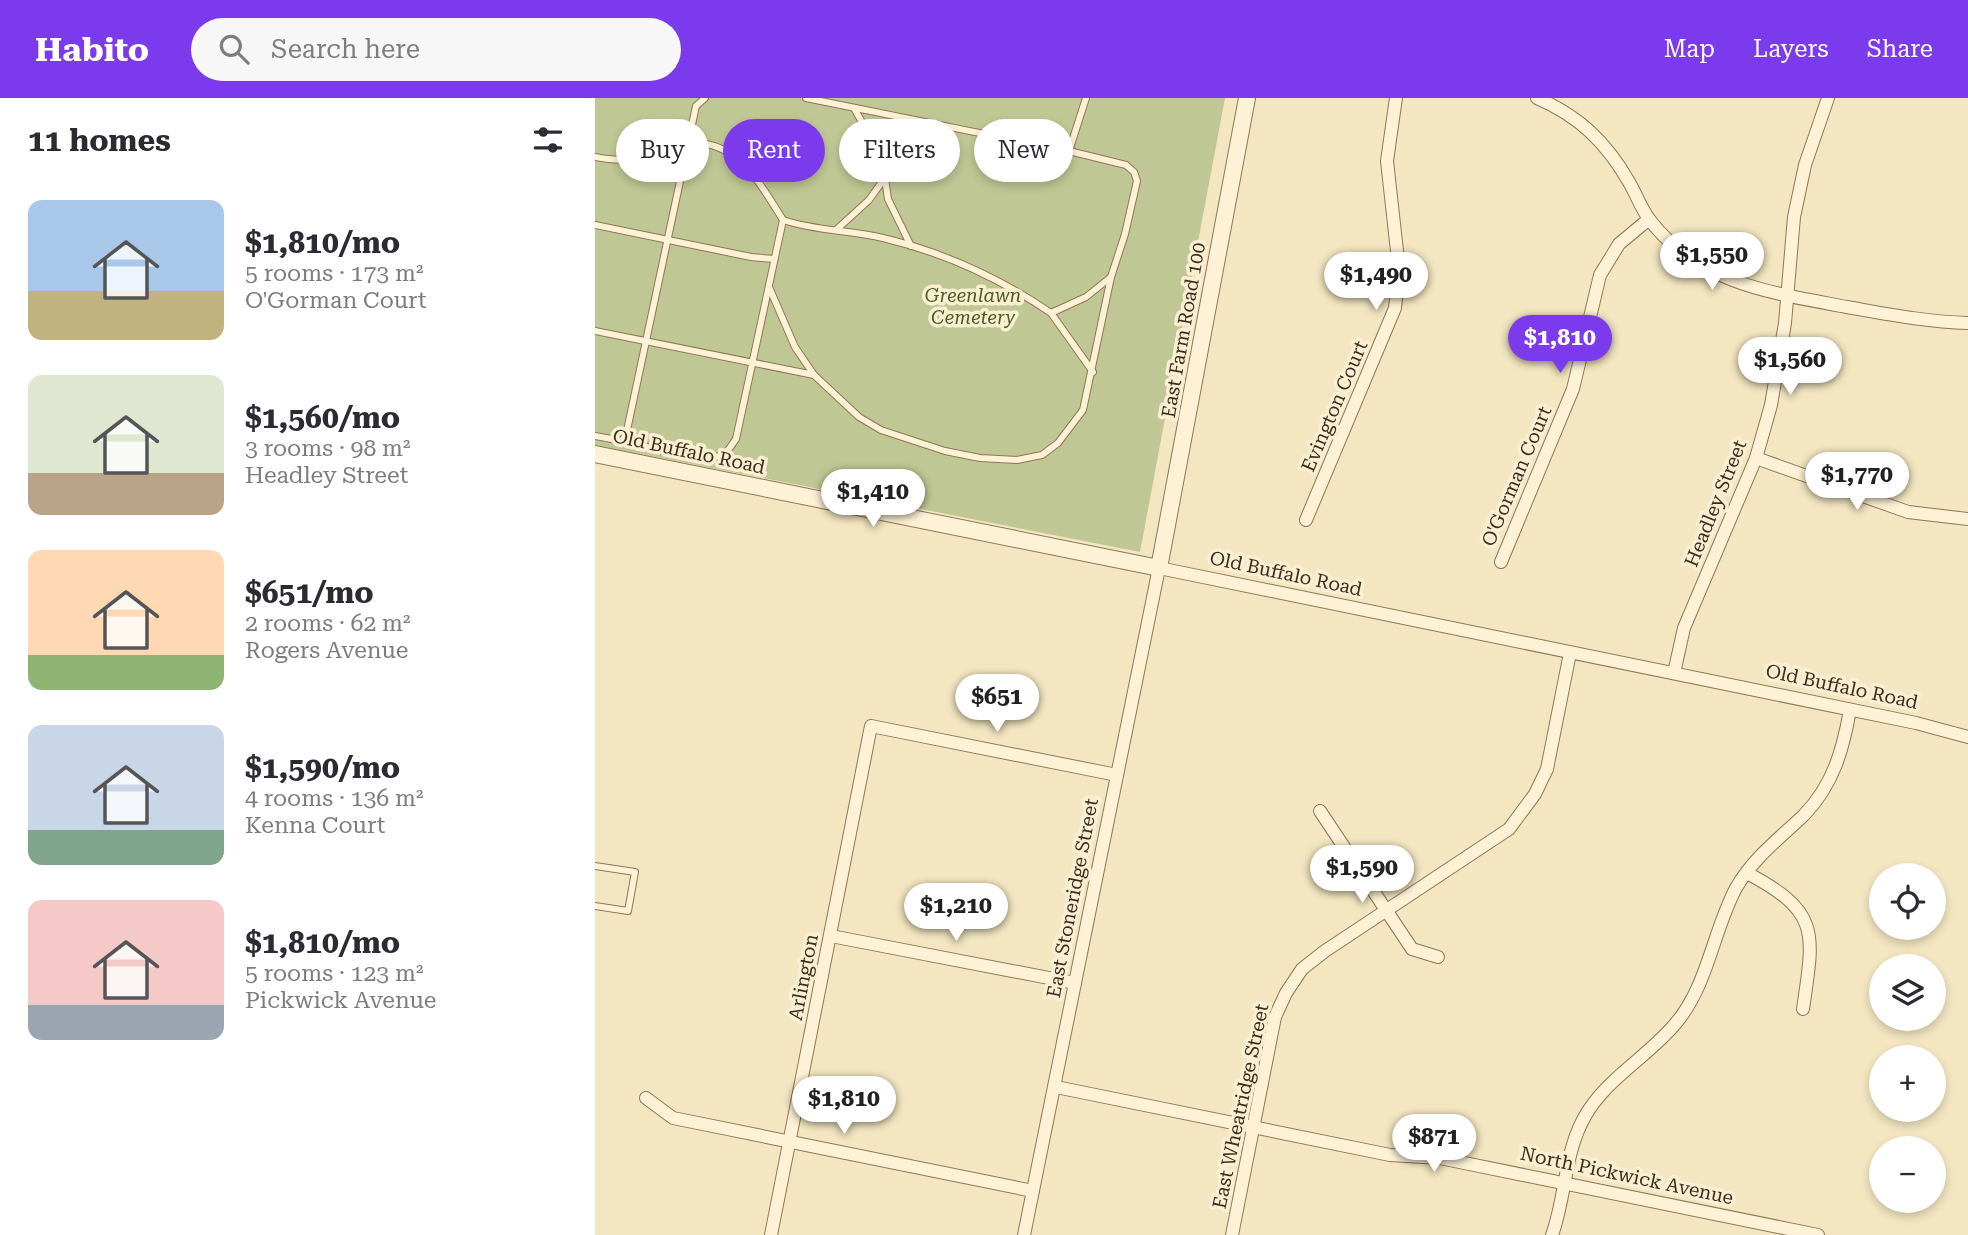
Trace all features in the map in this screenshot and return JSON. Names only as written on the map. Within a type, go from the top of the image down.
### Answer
[{"type":"street","name":"East Farm Road 100","points":[[1159,568],[1247,98]]},
{"type":"street","name":"Evington Court","points":[[1306,520],[1395,308],[1399,269],[1387,160],[1396,98]]},
{"type":"street","points":[[1537,98],[1575,118],[1596,135],[1613,155],[1649,219],[1693,260],[1717,275],[1745,287],[1787,296],[1916,319],[1968,323]]},
{"type":"street","name":"Headley Street","points":[[1674,673],[1684,628],[1756,458],[1777,378],[1790,243],[1798,191],[1828,98]]},
{"type":"street","name":"O'Gorman Court","points":[[1501,562],[1573,389],[1600,275],[1619,244],[1649,219]]},
{"type":"street","name":"Old Buffalo Road","points":[[595,454],[1674,673],[1968,737]]},
{"type":"street","points":[[1756,458],[1908,512],[1968,519]]},
{"type":"street","name":"East Stoneridge Street","points":[[1024,1235],[1159,568]]},
{"type":"street","name":"East Wheatridge Street","points":[[1232,1235],[1275,1017],[1286,993],[1302,969],[1509,829],[1528,806],[1547,769],[1570,653]]},
{"type":"street","points":[[1552,1235],[1574,1140],[1592,1105],[1610,1084],[1657,1044],[1678,1022],[1693,997],[1730,902],[1747,873],[1761,852],[1805,813],[1824,790],[1842,752],[1850,710]]},
{"type":"street","name":"Arlington","points":[[771,1235],[871,726],[1117,775]]},
{"type":"street","points":[[1320,811],[1412,949],[1438,957]]},
{"type":"street","points":[[1747,873],[1784,895],[1807,925],[1812,950],[1803,1009]]},
{"type":"street","points":[[831,936],[1075,983]]},
{"type":"street","name":"North Pickwick Avenue","points":[[1056,1087],[1390,1154],[1440,1158],[1565,1181],[1818,1235]]},
{"type":"street","points":[[646,1098],[673,1118],[1033,1191]]},
{"type":"lane","points":[[696,102],[705,98]]},
{"type":"lane","points":[[806,98],[974,132]]},
{"type":"lane","points":[[1073,139],[1086,98]]},
{"type":"lane","points":[[853,108],[860,119]]},
{"type":"lane","points":[[709,144],[725,148],[752,175],[783,220],[911,246],[1014,288],[1051,313],[1093,372]]},
{"type":"lane","points":[[769,285],[777,312],[795,347],[814,374],[852,411],[881,430],[946,451],[980,458],[1017,460],[1042,455],[1070,429],[1083,410],[1111,276],[1136,181],[1134,172],[1116,161],[1073,152]]},
{"type":"lane","points":[[596,157],[616,159]]},
{"type":"lane","points":[[622,441],[632,415],[680,182]]},
{"type":"lane","points":[[836,230],[869,200],[882,182]]},
{"type":"lane","points":[[885,182],[888,199],[911,246]]},
{"type":"lane","points":[[595,436],[696,456],[713,458],[725,454],[736,439],[783,220]]},
{"type":"lane","points":[[595,225],[774,259]]},
{"type":"lane","points":[[1051,313],[1086,297],[1111,276]]},
{"type":"lane","points":[[595,331],[814,374]]},
{"type":"lane","points":[[595,866],[635,872],[628,911],[595,906]]},
{"type":"green space","name":"Greenlawn Cemetery","points":[[595,98],[1225,98],[1140,552],[595,445]]}]
